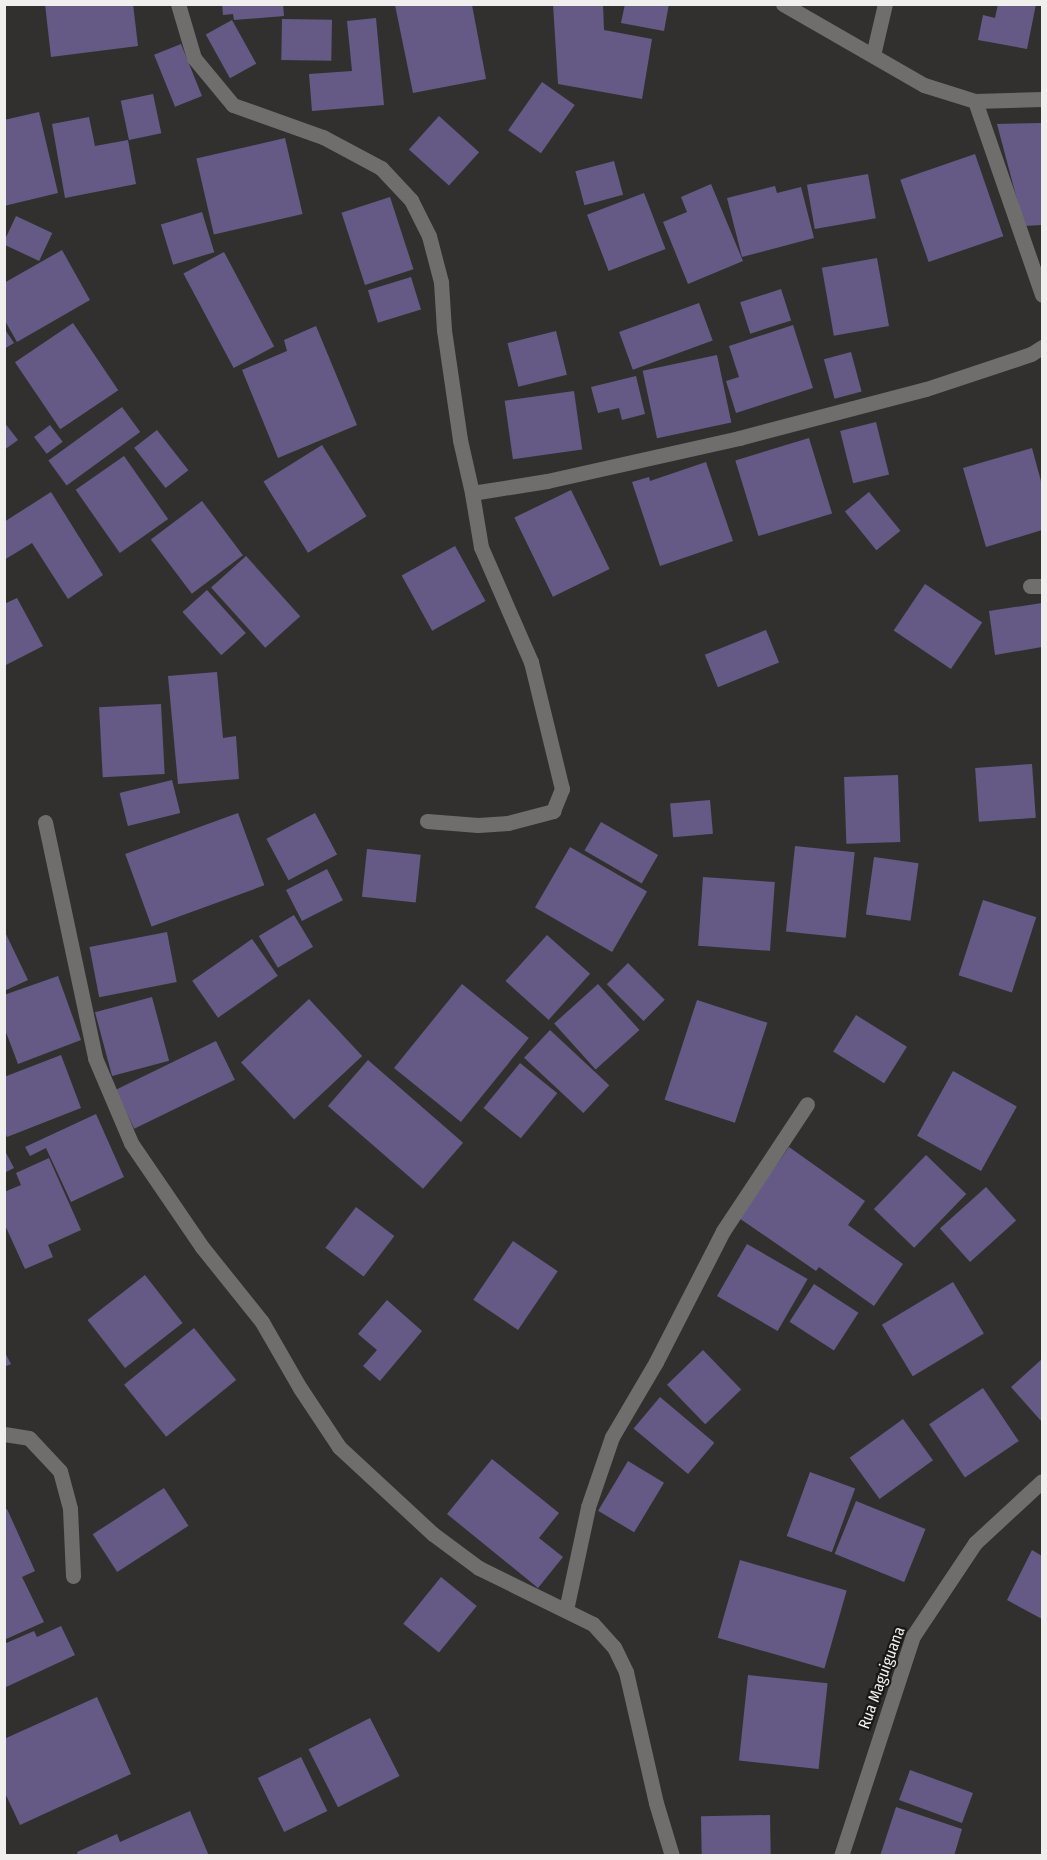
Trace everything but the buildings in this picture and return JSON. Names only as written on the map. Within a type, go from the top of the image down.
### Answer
[{"type":"street","points":[[178,4],[194,58],[233,105],[323,137],[381,168],[411,200],[429,236],[441,282],[444,330],[460,440],[481,547],[531,662],[562,789],[553,811],[508,823],[478,825],[427,821]]},
{"type":"street","points":[[783,4],[924,85],[975,101],[1042,99]]},
{"type":"street","points":[[873,55],[885,4]]},
{"type":"street","points":[[975,101],[1042,295]]},
{"type":"street","points":[[472,493],[547,482],[739,438],[926,389],[1031,354],[1042,347]]},
{"type":"street","points":[[45,822],[95,1058],[131,1143],[202,1247],[262,1322],[300,1388],[339,1447],[433,1534],[479,1569],[592,1624],[614,1647],[626,1672],[656,1803],[672,1856]]},
{"type":"street","points":[[566,1610],[588,1507],[612,1437],[656,1362],[723,1231],[807,1104]]},
{"type":"street","points":[[4,1434],[29,1438],[60,1471],[70,1509],[73,1576]]},
{"type":"street","name":"Rua Maguiguana","points":[[841,1856],[913,1636],[975,1543],[1042,1481]]}]
